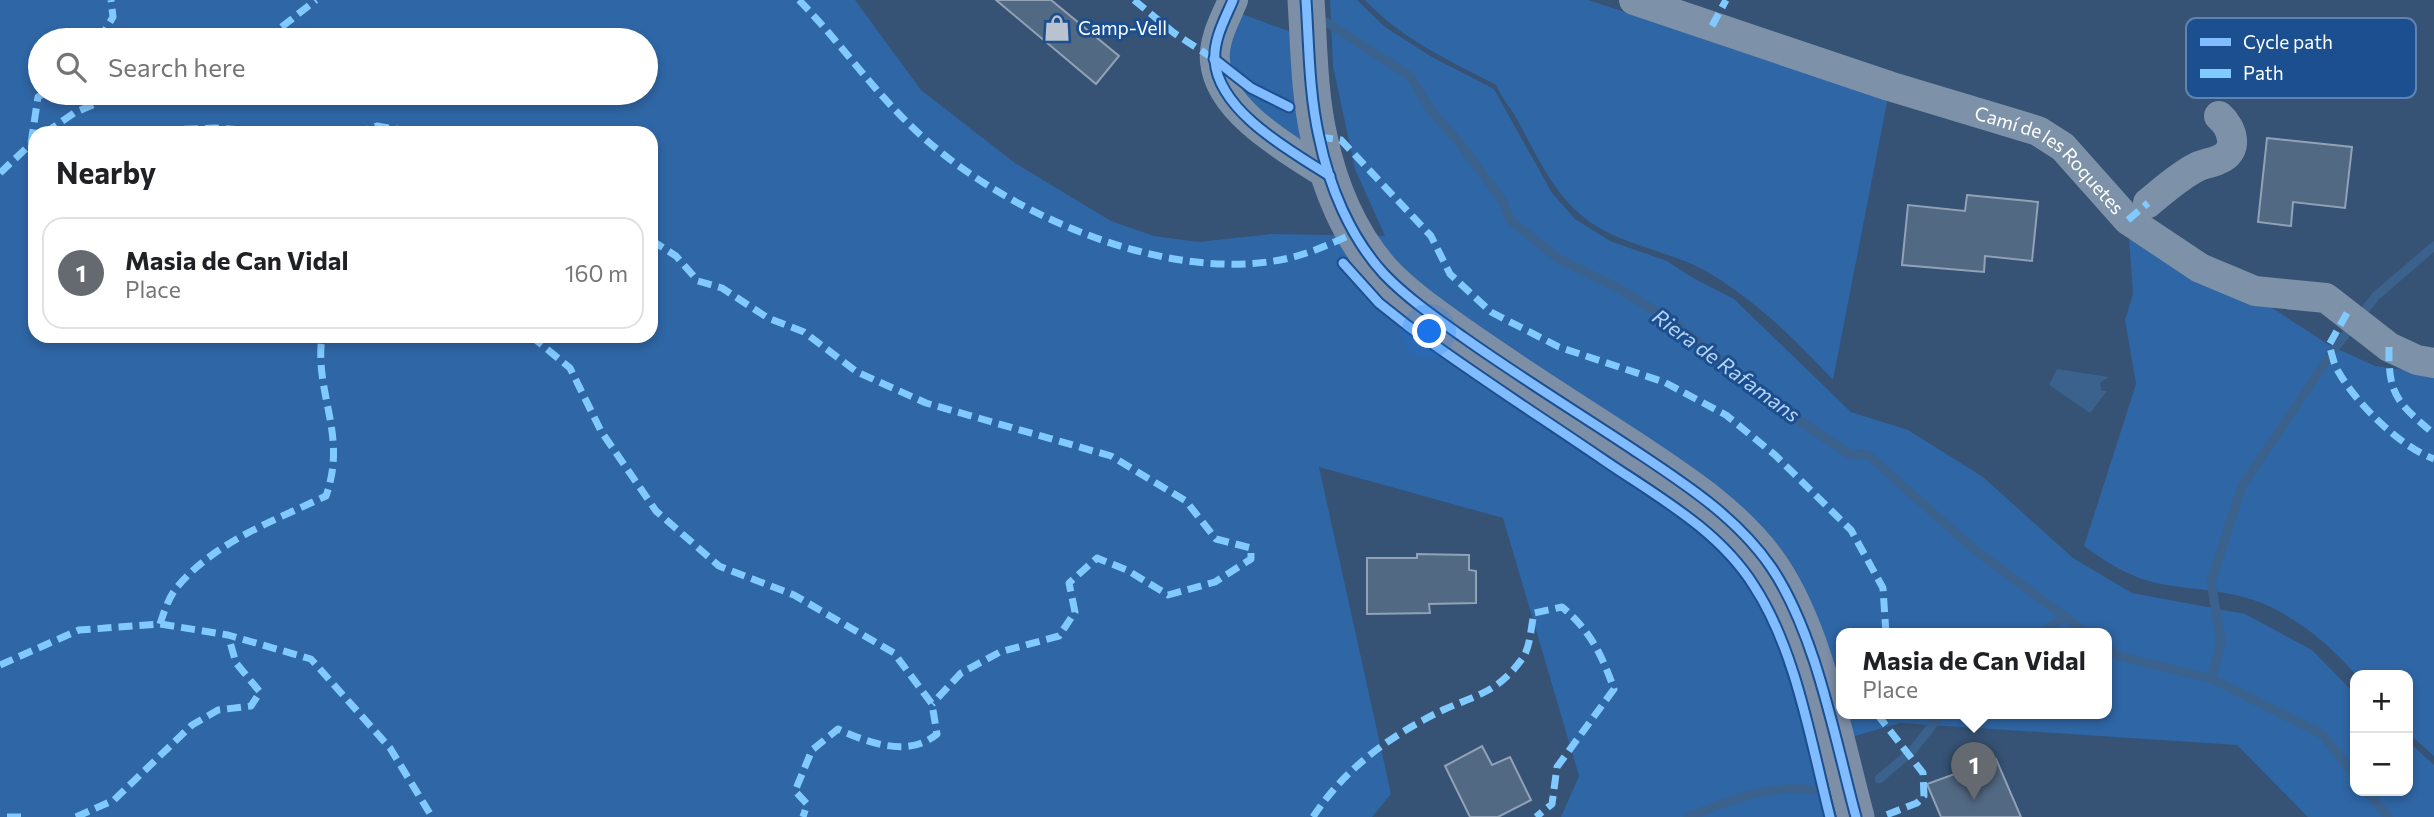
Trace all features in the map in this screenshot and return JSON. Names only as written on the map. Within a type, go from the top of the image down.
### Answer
[{"type":"main road","points":[[1306,0],[1319,137],[1330,176],[1354,233],[1384,274],[1404,292],[1483,351],[1705,499],[1752,542],[1771,568],[1796,614],[1827,710],[1856,817]]},
{"type":"street","name":"Camí de les Roquetes","points":[[1634,0],[1901,90],[2038,131],[2063,147],[2128,220],[2200,268],[2255,291],[2326,298],[2389,347],[2417,360],[2434,363]]},
{"type":"street","points":[[1233,1],[1217,39],[1214,60],[1218,78],[1239,110],[1277,141],[1330,176]]},
{"type":"street","points":[[2148,202],[2199,166],[2221,159],[2229,150],[2233,139],[2228,124],[2219,116]]},
{"type":"shaded area","points":[[0,0],[855,0],[921,90],[1015,163],[1111,221],[1154,236],[1198,242],[1272,234],[1385,236],[1355,169],[1333,66],[1330,0],[1357,0],[1385,27],[1432,57],[1494,89],[1552,193],[1575,219],[1610,241],[1667,261],[1734,299],[1851,412],[1908,430],[1983,477],[2073,558],[2132,593],[2245,614],[2312,650],[2350,689],[2350,796],[2413,796],[2413,746],[2434,765],[2434,817],[2308,817],[2237,745],[1900,723],[1821,746],[1834,817],[1561,817],[1579,776],[1503,518],[1319,467],[1391,794],[1372,817],[0,817]]},
{"type":"shaded area","points":[[1365,0],[1588,0],[1888,97],[1833,380],[1773,320],[1722,281],[1693,265],[1615,236],[1581,215],[1556,188],[1496,85],[1410,38]]},
{"type":"shaded area","points":[[1239,13],[1302,36],[1312,157],[1239,103],[1226,43]]},
{"type":"shaded area","points":[[2129,238],[2246,291],[2329,345],[2375,366],[2434,374],[2434,756],[2413,737],[2413,670],[2351,670],[2314,635],[2277,610],[2251,599],[2226,593],[2160,584],[2139,578],[2084,546],[2136,384],[2125,320],[2133,294]]},
{"type":"shaded area","points":[[2057,369],[2109,377],[2100,383],[2102,391],[2107,391],[2090,413],[2049,385]]},
{"type":"building","name":"Camp-Vell","points":[[996,0],[1051,0],[1119,56],[1096,84]]},
{"type":"building","points":[[2267,138],[2352,147],[2345,208],[2293,202],[2291,226],[2258,222]]},
{"type":"building","points":[[1967,195],[2038,202],[2032,261],[1985,256],[1984,272],[1902,265],[1908,205],[1965,211]]},
{"type":"building","points":[[1417,554],[1469,555],[1469,570],[1476,571],[1476,603],[1429,604],[1430,613],[1367,614],[1367,558],[1417,558]]},
{"type":"building","points":[[1482,746],[1492,765],[1510,757],[1531,800],[1498,817],[1470,817],[1445,766]]},
{"type":"building","points":[[1996,759],[2021,817],[1941,817],[1927,784]]},
{"type":"waterway","name":"Riera de Rafamans","points":[[1318,17],[1410,76],[1430,109],[1503,201],[1510,220],[1559,259],[1618,288],[1673,322],[1775,404],[1849,454],[1868,455],[1975,550],[2080,628]]},
{"type":"waterway","points":[[2212,679],[2221,641],[2211,582],[2242,486],[2335,348],[2376,296],[2434,246]]},
{"type":"waterway","points":[[2048,628],[2065,617]]},
{"type":"waterway","name":"Riera de Rafamans","points":[[2112,651],[2119,656],[2212,679],[2322,734],[2350,770]]},
{"type":"waterway","points":[[1879,779],[1912,751],[1937,719]]},
{"type":"waterway","points":[[1688,817],[1764,792],[1780,789],[1813,790]]},
{"type":"waterway","name":"Riera de Rafamans","points":[[2371,796],[2388,817]]},
{"type":"marked path","points":[[106,28],[113,17],[111,0]]},
{"type":"marked path","points":[[280,28],[316,0]]},
{"type":"marked path","points":[[799,0],[908,123],[943,154],[985,184],[1031,210],[1080,232],[1131,249],[1182,260],[1232,264],[1290,258],[1354,233]]},
{"type":"marked path","points":[[1134,0],[1174,33],[1214,59]]},
{"type":"marked path","points":[[1712,26],[1726,0]]},
{"type":"marked path","points":[[34,126],[37,105]]},
{"type":"marked path","points":[[55,126],[92,105]]},
{"type":"marked path","points":[[1319,137],[1341,140],[1431,236],[1450,274],[1491,312],[1559,347],[1664,382],[1726,415],[1775,455],[1851,530],[1883,588],[1886,628]]},
{"type":"marked path","points":[[0,173],[28,147]]},
{"type":"marked path","points":[[2128,220],[2148,203]]},
{"type":"marked path","points":[[658,244],[676,256],[698,281],[722,288],[768,318],[804,332],[857,372],[926,403],[1111,456],[1186,501],[1216,539],[1251,548],[1251,559],[1215,582],[1168,595],[1127,570],[1097,558],[1069,583],[1075,612],[1059,636],[1000,652],[961,673],[932,704]]},
{"type":"marked path","points":[[2347,313],[2329,345],[2338,371],[2367,409],[2393,434],[2434,459]]},
{"type":"marked path","points":[[160,624],[175,590],[193,570],[247,534],[326,496],[334,453],[322,377],[322,343]]},
{"type":"marked path","points":[[540,343],[570,368],[601,431],[656,511],[719,566],[794,595],[894,653],[932,704],[937,734],[926,741],[901,747],[888,746],[838,729],[812,750],[795,791],[807,804],[803,817]]},
{"type":"marked path","points":[[2389,347],[2393,388],[2404,406],[2434,434]]},
{"type":"marked path","points":[[1313,817],[1340,783],[1370,754],[1405,730],[1486,691],[1504,679],[1525,655],[1534,613],[1562,607],[1594,644],[1614,689],[1557,767],[1552,804],[1536,817]]},
{"type":"marked path","points":[[0,665],[79,630],[160,624],[228,635],[311,659],[390,748],[432,817]]},
{"type":"marked path","points":[[76,817],[114,800],[192,725],[218,710],[251,706],[260,692],[236,663],[228,635]]},
{"type":"marked path","points":[[1881,719],[1923,773],[1924,796],[1917,803],[1881,817]]},
{"type":"marked path","points":[[7,817],[21,817]]},
{"type":"cycle path","points":[[1233,0],[1216,45],[1215,61],[1219,80],[1229,97],[1259,128],[1330,176]]},
{"type":"cycle path","points":[[1306,0],[1311,86],[1319,137],[1342,210],[1361,244],[1384,274],[1422,307],[1505,366],[1688,487],[1725,516],[1757,549],[1787,594],[1812,655],[1856,817]]},
{"type":"cycle path","points":[[1214,59],[1251,88],[1289,107]]},
{"type":"cycle path","points":[[1343,263],[1379,303],[1408,326],[1686,516],[1740,566],[1769,611],[1781,639],[1801,698],[1830,817]]},
{"type":"place","name":"Camp-Vell","points":[[1057,28]]},
{"type":"place","name":"Masia de Can Vidal","points":[[1974,800]]}]
